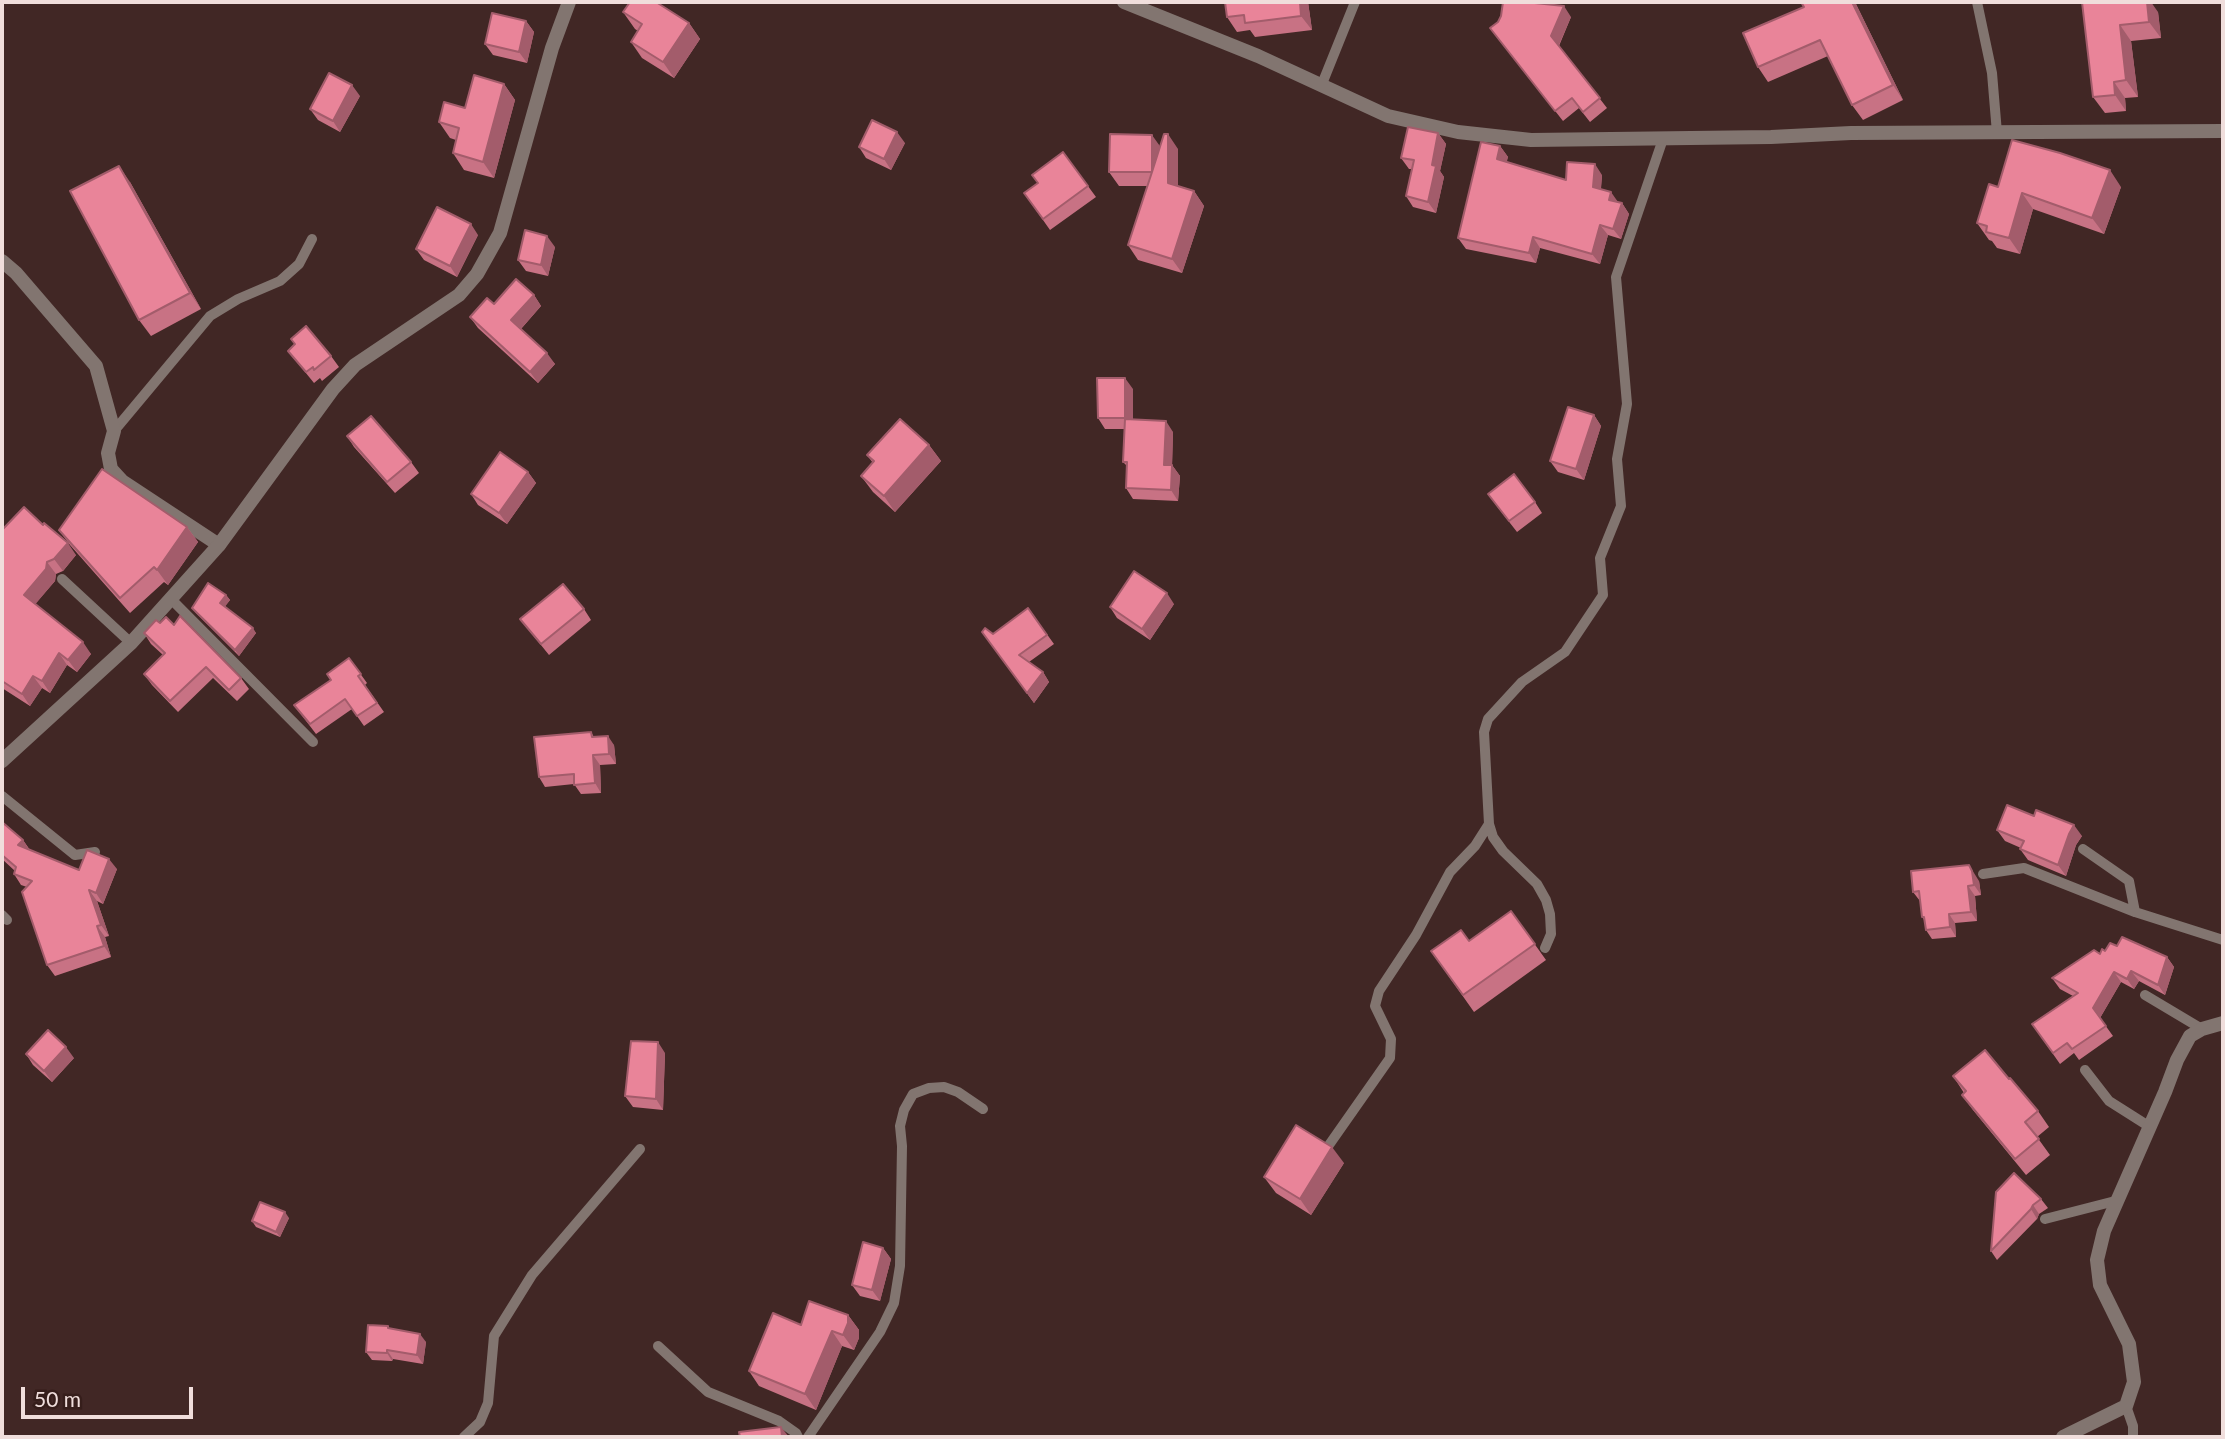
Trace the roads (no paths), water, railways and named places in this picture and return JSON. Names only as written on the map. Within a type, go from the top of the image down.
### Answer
[{"type":"street","points":[[2,761],[131,643],[171,599],[219,545],[333,389],[355,365],[459,295],[477,274],[500,233],[552,48],[569,2]]},
{"type":"street","points":[[1124,2],[1322,84],[1388,116],[1458,132],[1531,140],[1771,137],[1851,133],[2223,131]]},
{"type":"street","points":[[2,261],[16,273],[96,366],[114,431],[108,453],[111,469],[122,481],[219,545]]},
{"type":"street","points":[[2063,1437],[2126,1406],[2134,1382],[2129,1345],[2100,1285],[2097,1260],[2104,1231],[2177,1060],[2190,1036],[2202,1029],[2223,1023]]},
{"type":"lane","points":[[1322,84],[1355,2]]},
{"type":"lane","points":[[1977,2],[1992,73],[1997,133]]},
{"type":"lane","points":[[1545,948],[1551,934],[1546,900],[1537,884],[1503,851],[1493,837],[1489,824],[1484,732],[1488,719],[1522,682],[1565,653],[1603,595],[1600,558],[1621,506],[1617,460],[1627,404],[1616,277],[1662,139]]},
{"type":"lane","points":[[114,431],[210,316],[238,299],[280,281],[299,264],[312,239]]},
{"type":"lane","points":[[62,579],[131,643]]},
{"type":"lane","points":[[171,599],[313,741]]},
{"type":"lane","points":[[2,796],[75,855],[95,852]]},
{"type":"lane","points":[[1329,1145],[1390,1058],[1391,1040],[1375,1006],[1379,991],[1416,935],[1450,872],[1475,846],[1489,824]]},
{"type":"lane","points":[[2083,849],[2129,881],[2135,912]]},
{"type":"lane","points":[[1983,874],[2024,868],[2135,912],[2223,940]]},
{"type":"lane","points":[[2145,995],[2202,1029]]},
{"type":"lane","points":[[2085,1070],[2109,1101],[2150,1127]]},
{"type":"lane","points":[[808,1437],[880,1332],[894,1303],[900,1266],[900,1126],[904,1110],[913,1094],[929,1088],[944,1087],[983,1108]]},
{"type":"lane","points":[[464,1437],[480,1422],[488,1403],[494,1336],[532,1275],[640,1149]]},
{"type":"lane","points":[[2045,1219],[2119,1200]]},
{"type":"lane","points":[[657,1346],[708,1392],[779,1421],[798,1437]]},
{"type":"lane","points":[[2126,1406],[2133,1426],[2133,1437]]}]
